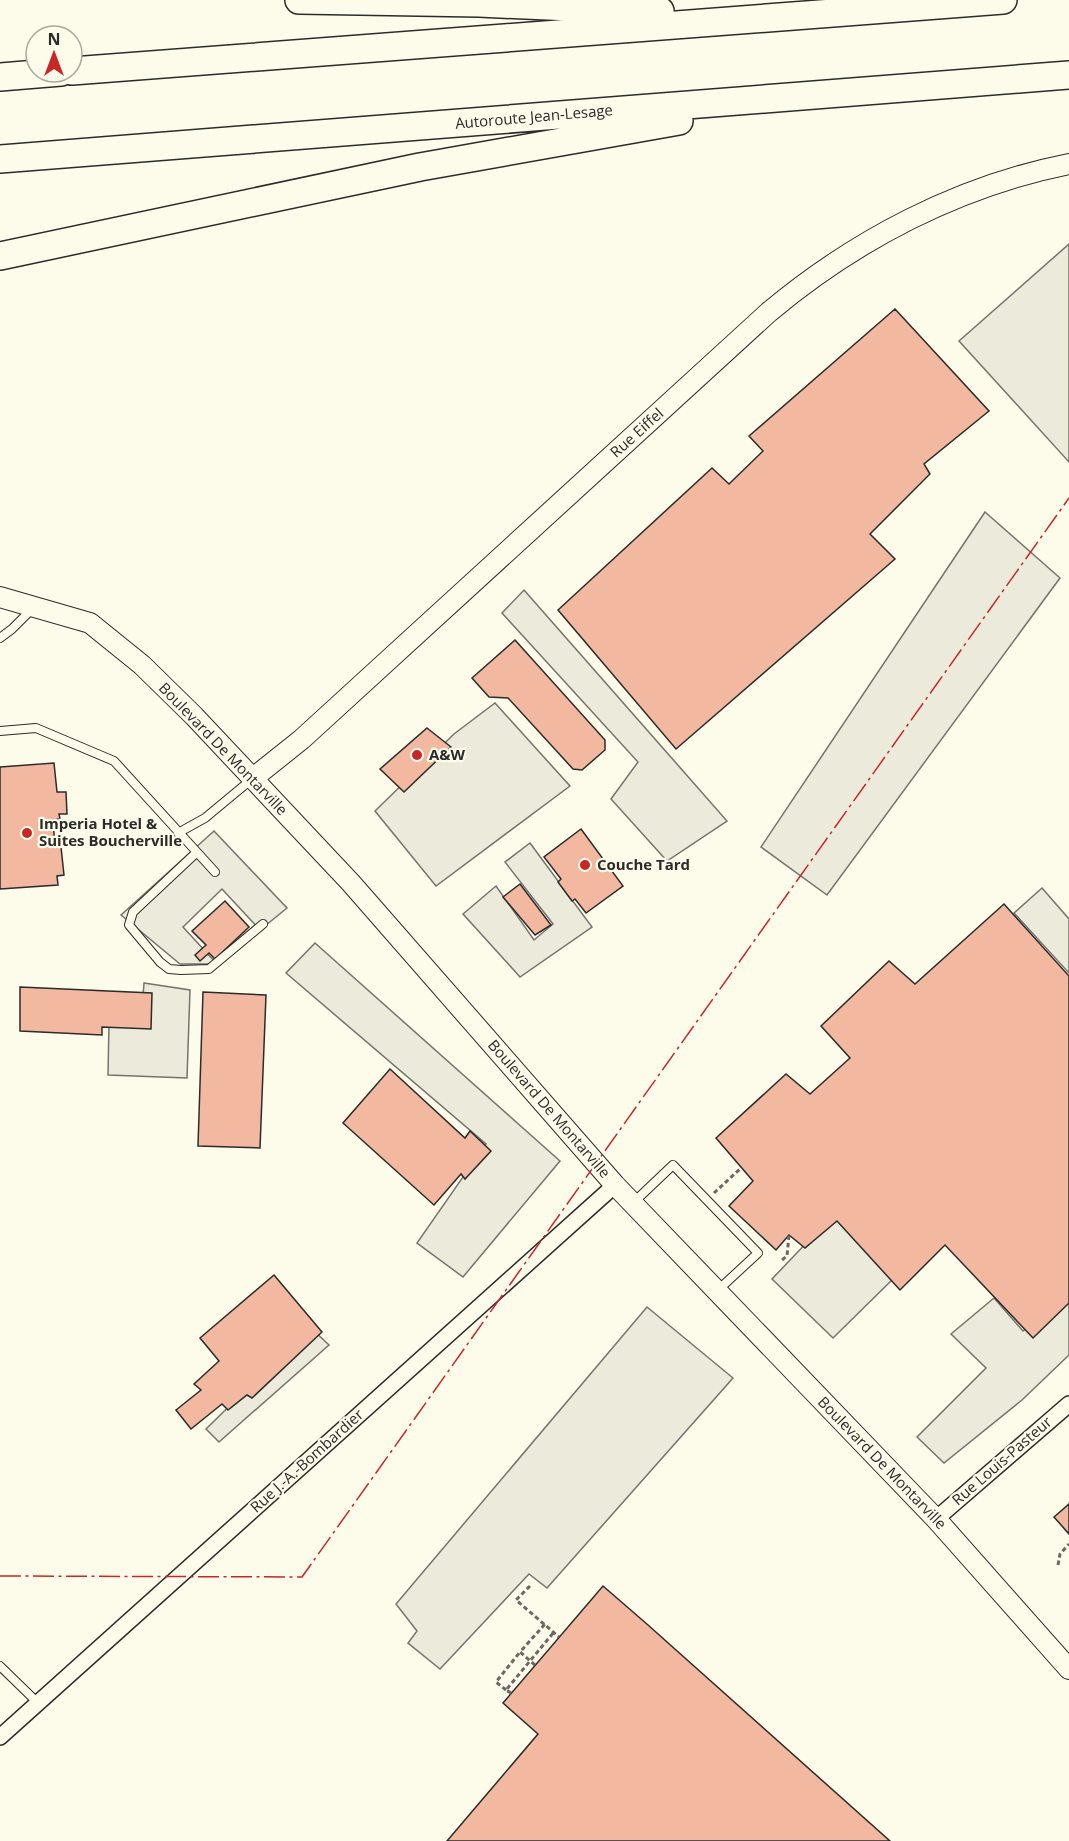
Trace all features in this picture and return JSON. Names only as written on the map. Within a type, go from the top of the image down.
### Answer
[{"type":"highway","points":[[300,0],[479,3],[781,17]]},
{"type":"highway","points":[[84,70],[1003,0]]},
{"type":"highway","points":[[0,77],[24,75]]},
{"type":"highway","name":"Autoroute Jean-Lesage","points":[[0,159],[1069,75]]},
{"type":"highway","points":[[0,256],[420,167],[842,93]]},
{"type":"street","name":"Rue Eiffel","points":[[252,779],[302,739],[769,312],[811,279],[873,239],[954,200],[1022,175],[1069,164]]},
{"type":"street","name":"Boulevard De Montarville","points":[[0,597],[90,623],[142,665],[194,716],[351,883],[615,1185],[936,1519],[1069,1668]]},
{"type":"street","name":"Rue J.-A.-Bombardier","points":[[0,1737],[615,1185]]},
{"type":"street","name":"Rue Louis-Pasteur","points":[[936,1519],[1069,1404]]},
{"type":"lane","points":[[0,638],[34,606]]},
{"type":"lane","points":[[0,731],[36,728],[114,761],[215,872]]},
{"type":"lane","points":[[178,832],[205,818],[252,779]]},
{"type":"lane","points":[[196,853],[133,912],[130,918],[129,925],[160,962],[169,969],[210,969],[263,924]]},
{"type":"lane","points":[[633,1203],[673,1165],[758,1253],[717,1291]]},
{"type":"lane","points":[[0,1666],[38,1703]]},
{"type":"path","points":[[706,1200],[741,1168]]},
{"type":"path","points":[[782,1260],[787,1256],[789,1235]]},
{"type":"path","points":[[1058,1565],[1060,1554],[1069,1544]]},
{"type":"path","points":[[530,1586],[516,1600],[559,1637]]},
{"type":"path","points":[[511,1693],[496,1682],[545,1624]]},
{"type":"path","points":[[506,1690],[554,1632]]},
{"type":"path","points":[[520,1652],[535,1665]]},
{"type":"shaded area","points":[[1069,244],[1069,462],[959,341]]},
{"type":"shaded area","points":[[985,512],[1060,578],[827,895],[761,847]]},
{"type":"shaded area","points":[[524,590],[727,821],[667,861],[611,799],[638,762],[502,613]]},
{"type":"shaded area","points":[[495,703],[570,786],[436,886],[375,811],[454,734]]},
{"type":"shaded area","points":[[214,831],[287,908],[260,930],[222,889],[183,927],[217,964],[180,964],[121,915]]},
{"type":"shaded area","points":[[530,843],[592,927],[520,977],[463,914],[496,886],[534,940],[553,924],[505,862]]},
{"type":"shaded area","points":[[1042,888],[1069,919],[1069,973],[1014,913]]},
{"type":"shaded area","points":[[315,943],[560,1161],[463,1277],[417,1243],[486,1144],[286,973]]},
{"type":"shaded area","points":[[144,983],[190,990],[187,1078],[108,1075],[109,1024],[141,1023]]},
{"type":"shaded area","points":[[833,1215],[893,1279],[833,1338],[772,1279]]},
{"type":"shaded area","points":[[1069,1289],[1069,1355],[1022,1400],[944,1463],[917,1437],[986,1368],[951,1334],[994,1298],[1023,1331]]},
{"type":"shaded area","points":[[647,1307],[733,1378],[547,1588],[529,1574],[440,1669],[408,1643],[417,1631],[396,1604]]},
{"type":"shaded area","points":[[310,1327],[329,1345],[219,1442],[206,1429]]},
{"type":"building","points":[[895,309],[989,411],[924,464],[930,474],[870,534],[895,559],[676,749],[558,610],[712,468],[729,484],[763,451],[749,436]]},
{"type":"building","points":[[515,640],[605,740],[605,750],[582,770],[573,769],[508,698],[489,697],[472,678]]},
{"type":"building","points":[[427,728],[451,747],[404,792],[380,769]]},
{"type":"building","name":"Imperia Hotel & Suites Boucherville","points":[[54,763],[57,792],[66,792],[67,814],[59,814],[60,819],[53,820],[55,847],[61,847],[64,875],[57,876],[58,885],[0,889],[0,767]]},
{"type":"building","points":[[581,829],[623,886],[586,913],[575,899],[572,901],[558,882],[561,879],[544,857]]},
{"type":"building","points":[[520,884],[551,925],[535,935],[503,897]]},
{"type":"building","points":[[225,901],[249,927],[215,959],[209,953],[200,961],[195,955],[206,945],[192,931]]},
{"type":"building","points":[[1004,904],[1069,976],[1069,1303],[1033,1338],[945,1245],[900,1290],[837,1221],[805,1248],[789,1235],[776,1250],[729,1206],[753,1181],[716,1138],[786,1074],[810,1094],[850,1058],[821,1026],[889,961],[915,984]]},
{"type":"building","points":[[20,987],[152,993],[151,1029],[102,1027],[102,1035],[20,1031]]},
{"type":"building","points":[[203,992],[266,995],[260,1148],[198,1146]]},
{"type":"building","points":[[390,1069],[465,1138],[470,1131],[491,1151],[465,1179],[461,1174],[434,1205],[343,1123]]},
{"type":"building","points":[[274,1275],[322,1332],[252,1398],[247,1395],[228,1410],[222,1404],[191,1429],[176,1410],[201,1390],[194,1384],[219,1361],[200,1338]]},
{"type":"building","points":[[1069,1504],[1069,1534],[1054,1517]]},
{"type":"building","points":[[603,1586],[890,1841],[447,1841],[538,1734],[503,1703]]},
{"type":"power","points":[[0,1576],[302,1577],[1069,498]]},
{"type":"place","name":"A&W","points":[[417,755]]},
{"type":"place","name":"Imperia Hotel & Suites Boucherville","points":[[27,833]]},
{"type":"place","name":"Couche Tard","points":[[585,865]]}]
